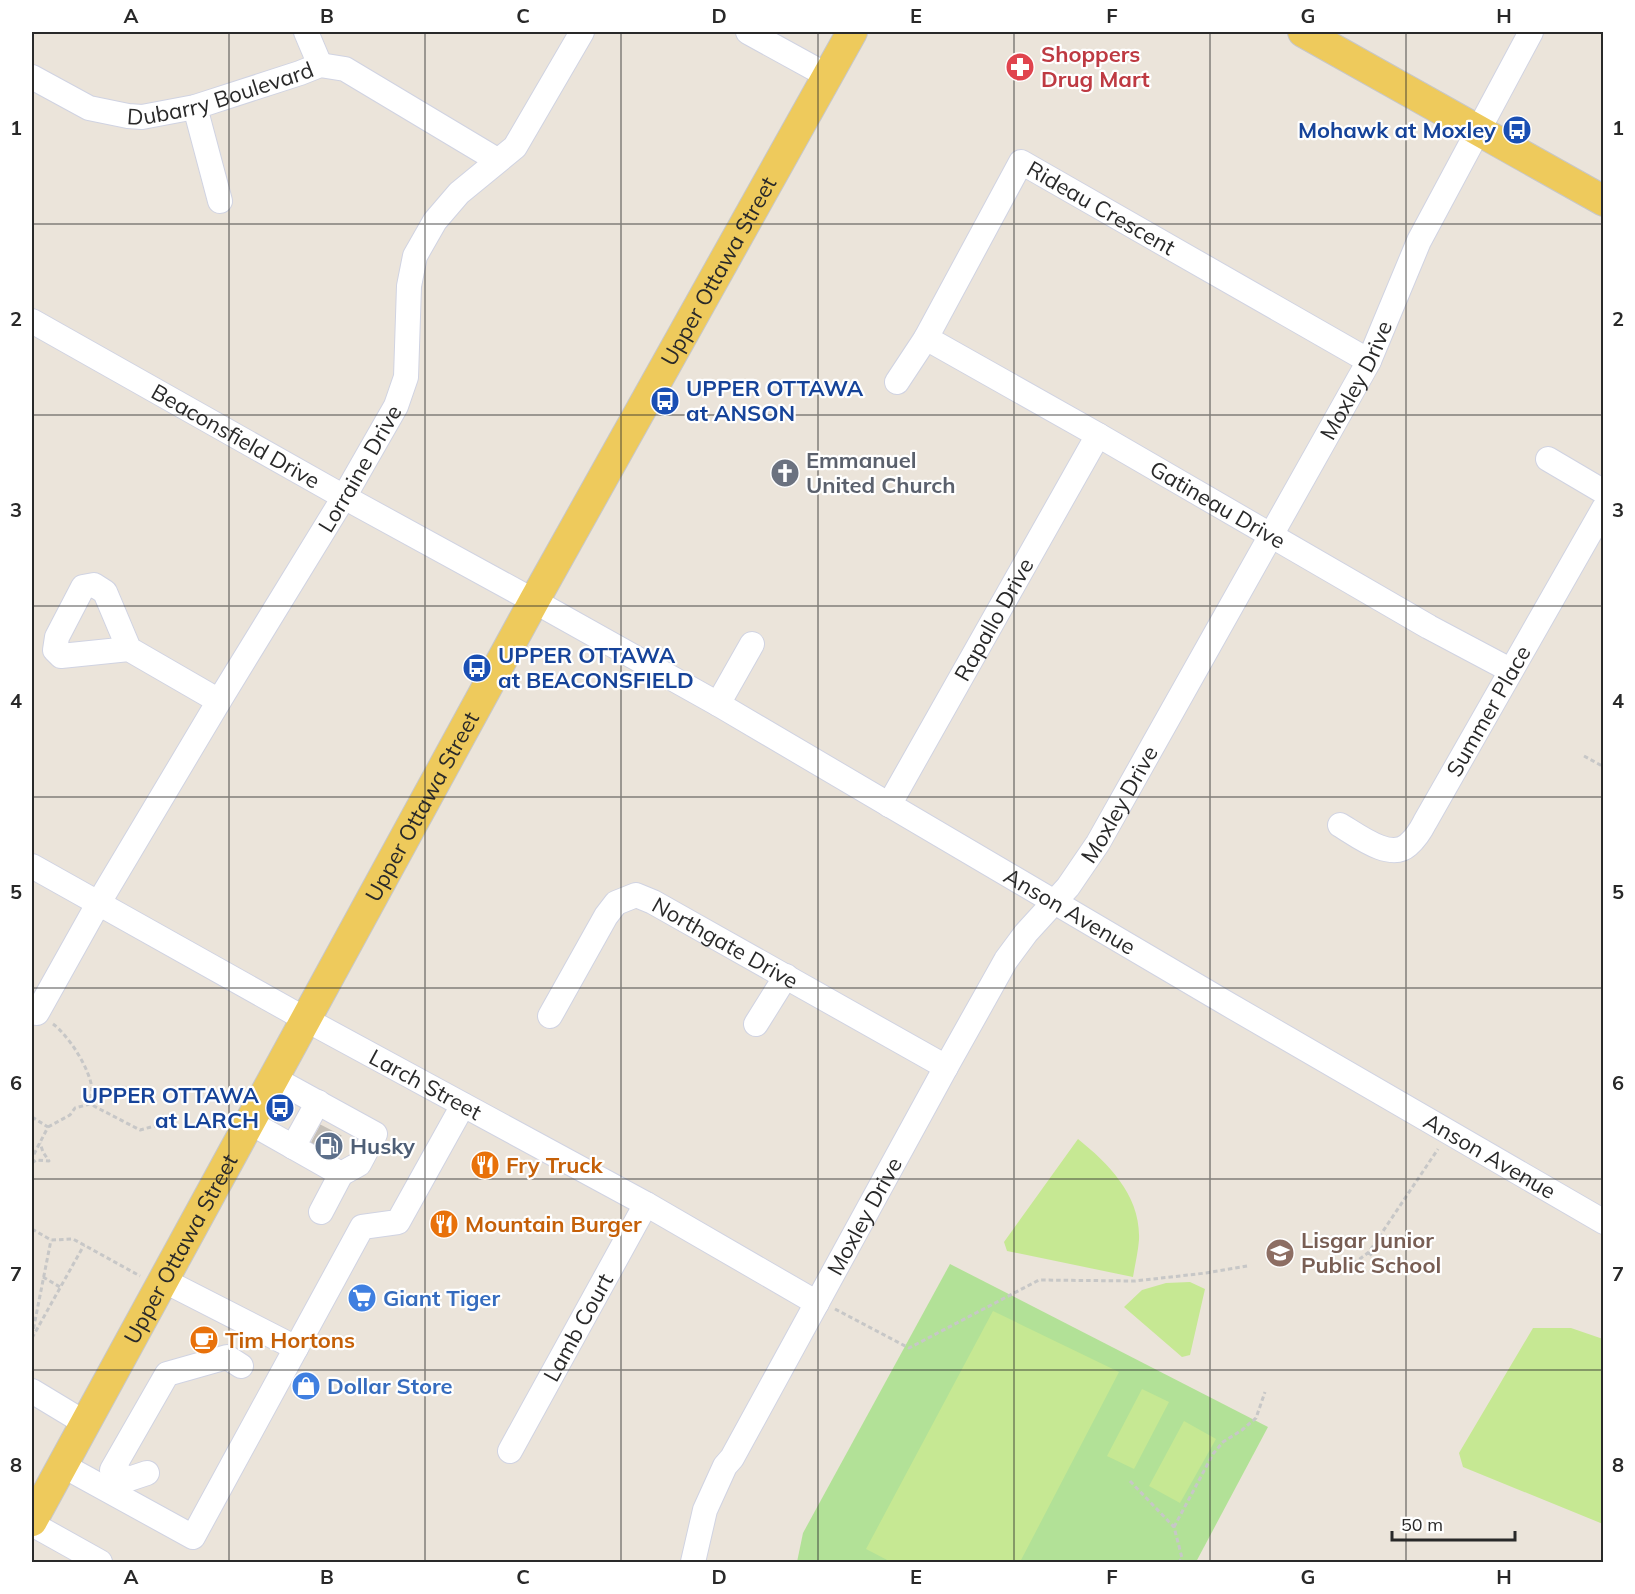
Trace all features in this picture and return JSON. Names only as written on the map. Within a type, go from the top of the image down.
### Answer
[{"type":"main road","name":"Upper Ottawa Street","points":[[32,1522],[534,601],[852,32]]},
{"type":"main road","points":[[1303,32],[1604,201]]},
{"type":"street","points":[[306,32],[320,65]]},
{"type":"street","name":"Lorraine Drive","points":[[38,1013],[98,904],[344,498],[396,406],[406,377],[409,285],[416,256],[435,221],[459,193],[515,147],[582,32]]},
{"type":"street","points":[[748,32],[828,76]]},
{"type":"street","name":"Moxley Drive","points":[[693,1563],[705,1510],[725,1466],[732,1458],[946,1067],[1014,948],[1068,886],[1104,833],[1369,361],[1419,241],[1531,32]]},
{"type":"street","name":"Dubarry Boulevard","points":[[32,77],[89,108],[142,117],[195,107],[320,65],[345,69],[497,160]]},
{"type":"street","points":[[195,107],[220,201]]},
{"type":"street","name":"Rideau Crescent","points":[[897,382],[926,338],[1022,162],[1369,361]]},
{"type":"street","name":"Beaconsfield Drive","points":[[32,321],[344,498],[534,601]]},
{"type":"street","name":"Gatineau Drive","points":[[926,338],[1430,627],[1510,670]]},
{"type":"street","name":"Rapallo Drive","points":[[889,805],[1098,435]]},
{"type":"street","points":[[1548,459],[1604,492]]},
{"type":"street","name":"Summer Place","points":[[1340,825],[1383,849],[1399,850],[1410,844],[1425,822],[1604,508]]},
{"type":"street","name":"Anson Avenue","points":[[534,601],[718,704],[1604,1222]]},
{"type":"street","points":[[718,704],[752,644]]},
{"type":"street","points":[[129,649],[219,701]]},
{"type":"street","name":"Larch Street","points":[[32,866],[305,1019],[646,1204],[817,1303]]},
{"type":"street","name":"Northgate Drive","points":[[550,1016],[606,916],[616,903],[636,895],[653,902],[946,1067]]},
{"type":"street","points":[[756,1024],[786,976]]},
{"type":"street","points":[[273,1078],[318,1102],[326,1139],[341,1174]]},
{"type":"street","points":[[293,1147],[318,1102]]},
{"type":"street","points":[[62,1465],[193,1537],[362,1227],[398,1222],[464,1105]]},
{"type":"street","points":[[249,1122],[293,1147],[326,1139],[375,1134],[359,1164],[341,1174],[321,1212]]},
{"type":"street","name":"Lamb Court","points":[[510,1451],[646,1204]]},
{"type":"street","points":[[161,1284],[296,1348]]},
{"type":"street","points":[[147,1473],[129,1479],[112,1470],[167,1374],[227,1357],[241,1366]]},
{"type":"street","points":[[32,1391],[85,1423]]},
{"type":"street","points":[[32,1522],[100,1563]]},
{"type":"path","points":[[1584,756],[1604,767]]},
{"type":"path","points":[[38,1013],[63,1031],[87,1070],[92,1090],[90,1104]]},
{"type":"path","points":[[32,1158],[48,1127],[70,1115],[75,1108],[90,1104],[140,1130],[162,1124]]},
{"type":"path","points":[[32,1117],[48,1127]]},
{"type":"path","points":[[1346,1264],[1353,1264],[1369,1252],[1449,1132]]},
{"type":"path","points":[[32,1163],[36,1160],[49,1161],[40,1143]]},
{"type":"path","points":[[32,1229],[51,1240],[74,1239],[161,1284]]},
{"type":"path","points":[[32,1338],[51,1240]]},
{"type":"path","points":[[32,1338],[84,1245]]},
{"type":"path","points":[[1369,1252],[1375,1267]]},
{"type":"path","points":[[817,1303],[831,1306],[909,1348],[1039,1280],[1135,1281],[1247,1266]]},
{"type":"path","points":[[43,1277],[60,1287]]},
{"type":"path","points":[[1174,1527],[1213,1454],[1223,1442],[1256,1418],[1264,1392]]},
{"type":"path","points":[[1131,1481],[1174,1527],[1182,1558],[1179,1563]]},
{"type":"green space","points":[[1078,1139],[1101,1159],[1121,1182],[1135,1209],[1139,1240],[1133,1277],[1007,1251],[1004,1242]]},
{"type":"green space","points":[[950,1264],[1268,1427],[1196,1562],[797,1562],[803,1533]]},
{"type":"green space","points":[[1190,1282],[1205,1289],[1190,1355],[1182,1357],[1124,1307],[1142,1290],[1166,1283]]},
{"type":"green space","points":[[993,1311],[1119,1372],[1020,1562],[891,1562],[866,1549]]},
{"type":"green space","points":[[1533,1328],[1571,1328],[1603,1339],[1603,1524],[1463,1467],[1459,1453]]},
{"type":"green space","points":[[1142,1389],[1169,1402],[1134,1469],[1107,1456]]},
{"type":"green space","points":[[1184,1421],[1216,1439],[1180,1503],[1149,1486]]},
{"type":"tunnel","points":[[320,1151],[331,1130]]},
{"type":"place","name":"Shoppers Drug Mart","points":[[1020,67]]},
{"type":"place","name":"Mohawk at Moxley","points":[[1517,130]]},
{"type":"place","name":"UPPER OTTAWA at ANSON","points":[[665,401]]},
{"type":"place","name":"Emmanuel United Church","points":[[785,473]]},
{"type":"place","name":"UPPER OTTAWA at BEACONSFIELD","points":[[477,668]]},
{"type":"place","name":"UPPER OTTAWA at LARCH","points":[[280,1108]]},
{"type":"place","name":"Husky","points":[[329,1146]]},
{"type":"place","name":"Fry Truck","points":[[485,1165]]},
{"type":"place","name":"Mountain Burger","points":[[444,1224]]},
{"type":"place","name":"Lisgar Junior Public School","points":[[1280,1253]]},
{"type":"place","name":"Giant Tiger","points":[[362,1298]]},
{"type":"place","name":"Tim Hortons","points":[[204,1340]]},
{"type":"place","name":"Dollar Store","points":[[306,1386]]}]
